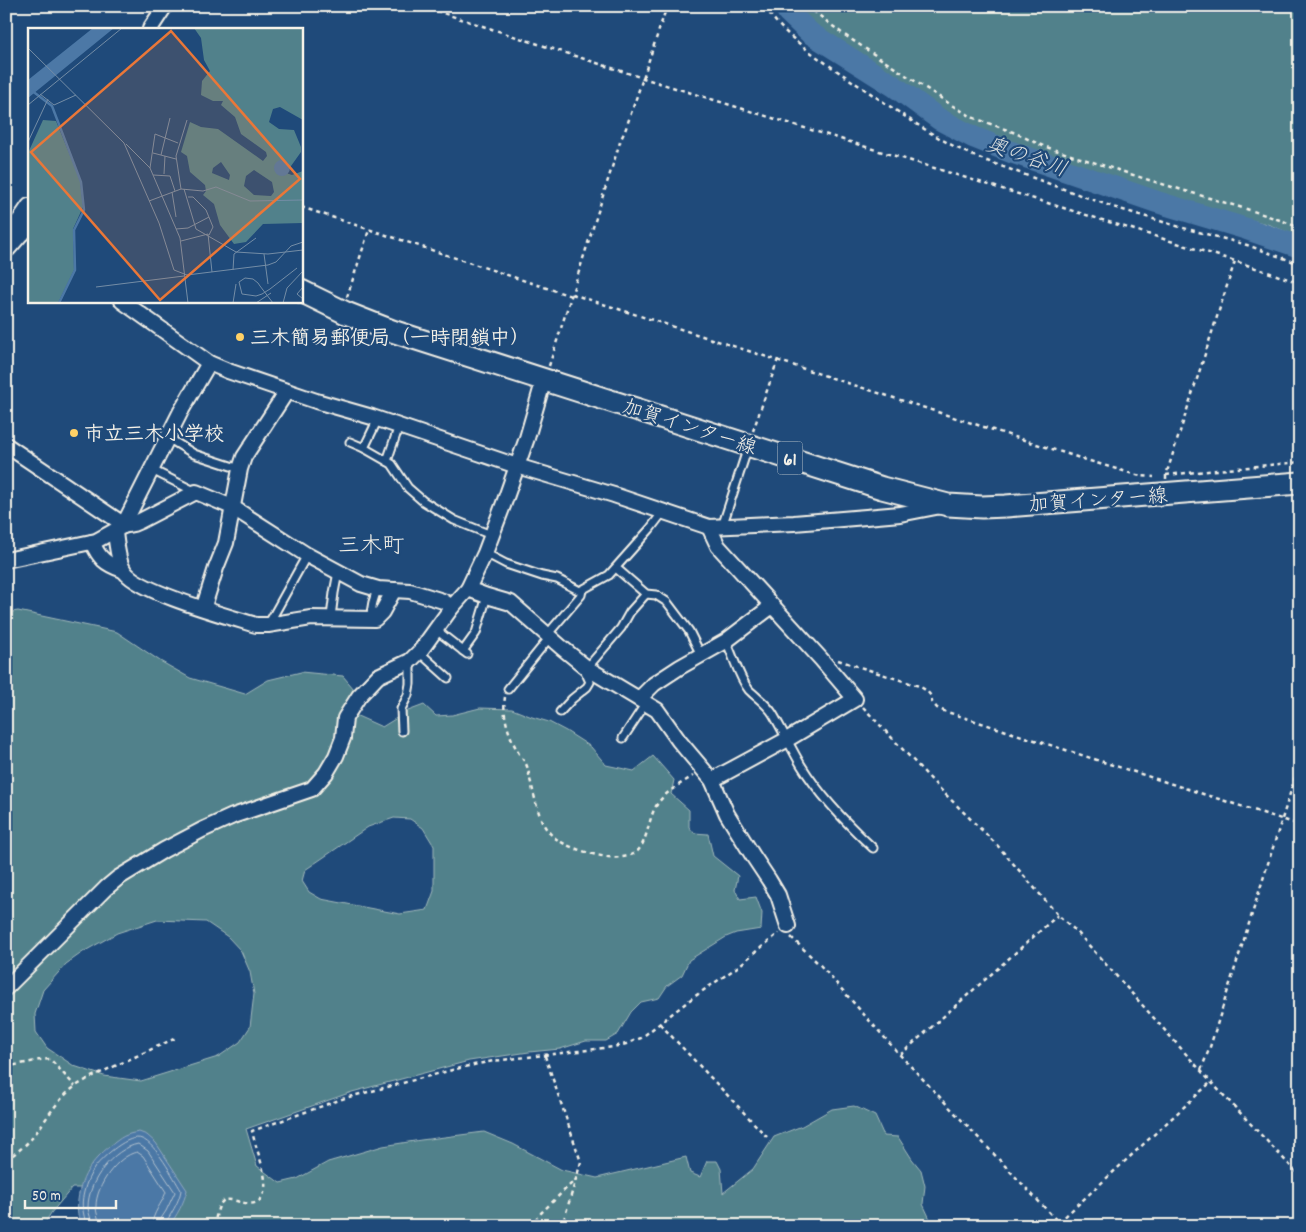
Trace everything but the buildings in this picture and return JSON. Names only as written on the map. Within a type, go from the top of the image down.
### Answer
[{"type":"main road","name":"加賀インター線","points":[[302,291],[392,331],[882,488],[948,505],[1006,506],[1166,482],[1300,483]]},
{"type":"street","points":[[151,28],[165,6]]},
{"type":"street","points":[[17,232],[28,208]]},
{"type":"street","points":[[123,302],[209,363],[228,371],[517,466],[715,527],[794,523],[900,514],[948,505]]},
{"type":"street","points":[[119,529],[152,470],[181,411],[209,363]]},
{"type":"street","points":[[6,988],[118,878],[202,830],[233,816],[312,789],[326,773],[336,756],[343,738],[345,718],[359,696],[378,676],[415,656],[468,589],[485,552],[517,466],[544,379]]},
{"type":"street","points":[[206,610],[205,603],[226,544],[232,507],[244,457],[287,391]]},
{"type":"street","points":[[6,446],[117,520],[123,570]]},
{"type":"street","points":[[6,560],[92,542],[134,524],[196,492],[232,507],[307,555],[361,584],[378,589],[410,591],[443,601],[452,607]]},
{"type":"street","points":[[708,775],[788,739],[855,699],[718,546],[715,527]]},
{"type":"street","points":[[92,542],[97,554],[106,562],[123,570],[137,583],[206,610],[256,625],[268,625],[311,618],[375,619],[382,612],[394,590]]},
{"type":"street","points":[[468,589],[511,603],[586,667],[657,710],[679,741],[708,775],[727,814],[778,895],[788,926]]},
{"type":"street","points":[[642,701],[654,684],[726,641],[772,606]]},
{"type":"lane","points":[[364,448],[378,419]]},
{"type":"lane","points":[[387,460],[399,426]]},
{"type":"lane","points":[[168,438],[194,454],[240,469]]},
{"type":"lane","points":[[350,442],[392,464],[408,488],[423,501],[454,520],[491,536]]},
{"type":"lane","points":[[715,527],[748,445]]},
{"type":"lane","points":[[152,470],[196,492]]},
{"type":"lane","points":[[485,552],[506,564],[542,576],[558,579],[580,591],[609,575],[663,512]]},
{"type":"lane","points":[[268,625],[307,555]]},
{"type":"lane","points":[[616,568],[646,594],[656,595],[668,602],[688,631],[701,655]]},
{"type":"lane","points":[[331,617],[338,572]]},
{"type":"lane","points":[[371,619],[371,610],[378,589]]},
{"type":"lane","points":[[508,689],[581,595],[582,590]]},
{"type":"lane","points":[[560,712],[587,687],[590,682],[584,670],[621,628],[630,612],[646,594]]},
{"type":"lane","points":[[435,629],[465,652],[476,633],[487,596]]},
{"type":"lane","points":[[726,641],[749,689],[770,710],[800,763],[822,795],[856,833],[873,848]]},
{"type":"lane","points":[[402,731],[401,709],[408,695],[415,656],[448,678]]},
{"type":"lane","points":[[623,738],[642,701]]},
{"type":"path","points":[[421,6],[643,78],[1235,261],[1300,283]]},
{"type":"path","points":[[551,360],[621,139],[666,6]]},
{"type":"path","points":[[766,6],[778,24],[792,38],[924,129],[961,150],[1113,207],[1247,245],[1300,264]]},
{"type":"path","points":[[807,6],[843,34],[974,118],[1013,132],[1043,146],[1253,211],[1300,228]]},
{"type":"path","points":[[302,207],[1140,476],[1166,482],[1300,462]]},
{"type":"path","points":[[343,311],[369,230]]},
{"type":"path","points":[[1166,482],[1235,261]]},
{"type":"path","points":[[748,445],[778,360]]},
{"type":"path","points":[[821,659],[837,660],[919,686],[928,691],[932,702],[937,708],[944,711],[1300,825]]},
{"type":"path","points":[[508,689],[504,701],[508,728],[518,751],[527,765],[539,815],[546,828],[556,839],[569,847],[596,855],[620,858],[636,853],[643,843],[654,810],[660,800],[674,788],[708,775]]},
{"type":"path","points":[[855,699],[939,788],[997,845],[1058,915],[1077,932],[1201,1070],[1300,1176]]},
{"type":"path","points":[[1201,1070],[1210,1047],[1300,762]]},
{"type":"path","points":[[900,1055],[1058,915]]},
{"type":"path","points":[[213,1226],[216,1215],[224,1200],[229,1199],[248,1204],[256,1202],[262,1195],[265,1187],[264,1178],[252,1131],[345,1098],[493,1061],[546,1056],[626,1044],[641,1038],[691,999],[736,968],[788,926],[792,938],[820,965],[900,1055],[1062,1226]]},
{"type":"path","points":[[660,1024],[767,1137]]},
{"type":"path","points":[[6,1160],[17,1153],[32,1138],[63,1098],[75,1086],[178,1037]]},
{"type":"path","points":[[546,1056],[581,1162],[562,1226]]},
{"type":"path","points":[[6,1068],[50,1059],[75,1086]]},
{"type":"path","points":[[1059,1222],[1212,1082]]},
{"type":"path","points":[[530,1226],[576,1179]]},
{"type":"green space","points":[[795,6],[1300,6],[1300,237],[1267,224],[1205,208],[1147,190],[1016,146],[953,121],[874,64],[807,20]]},
{"type":"green space","points":[[18,611],[117,632],[160,661],[190,678],[245,694],[268,680],[301,672],[343,676],[354,689],[344,710],[382,727],[408,711],[424,705],[436,716],[452,715],[480,708],[512,709],[549,722],[566,731],[591,747],[606,765],[634,771],[653,756],[674,780],[671,794],[689,810],[689,827],[694,833],[708,834],[713,856],[738,876],[735,890],[740,899],[756,897],[762,913],[761,929],[736,933],[726,937],[689,960],[682,975],[667,986],[659,998],[641,1002],[631,1012],[618,1034],[606,1041],[586,1041],[560,1049],[469,1061],[352,1092],[246,1129],[257,1166],[280,1183],[297,1179],[328,1162],[383,1146],[484,1132],[513,1144],[562,1170],[597,1178],[686,1157],[690,1173],[700,1177],[707,1161],[717,1161],[721,1169],[723,1193],[753,1169],[774,1137],[802,1126],[832,1109],[854,1106],[875,1116],[884,1136],[898,1137],[921,1170],[925,1186],[923,1204],[931,1226],[111,1226],[89,1188],[72,1188],[51,1213],[43,1226],[6,1226],[6,613]],"holes":[[[394,818],[410,819],[423,828],[434,846],[434,891],[427,910],[400,914],[321,899],[309,892],[302,881],[305,870],[368,827]],[[157,920],[206,922],[228,937],[241,951],[250,972],[254,994],[250,1027],[240,1042],[218,1057],[141,1081],[104,1076],[74,1066],[47,1048],[36,1032],[35,1014],[43,990],[66,964],[83,952],[117,933]]]},
{"type":"water","points":[[139,1132],[147,1135],[156,1143],[187,1190],[177,1213],[169,1226],[82,1226],[79,1220],[78,1200],[85,1174],[100,1155],[119,1139],[128,1134]]},
{"type":"waterway","name":"奥の谷川","points":[[785,6],[788,12],[810,33],[894,86],[939,119],[973,137],[1157,202],[1300,247]]},
{"type":"place","name":"三木簡易郵便局（一時閉鎖中）","points":[[240,337]]},
{"type":"place","name":"市立三木小学校","points":[[74,433]]},
{"type":"district","name":"三木町","points":[[371,544]]}]
